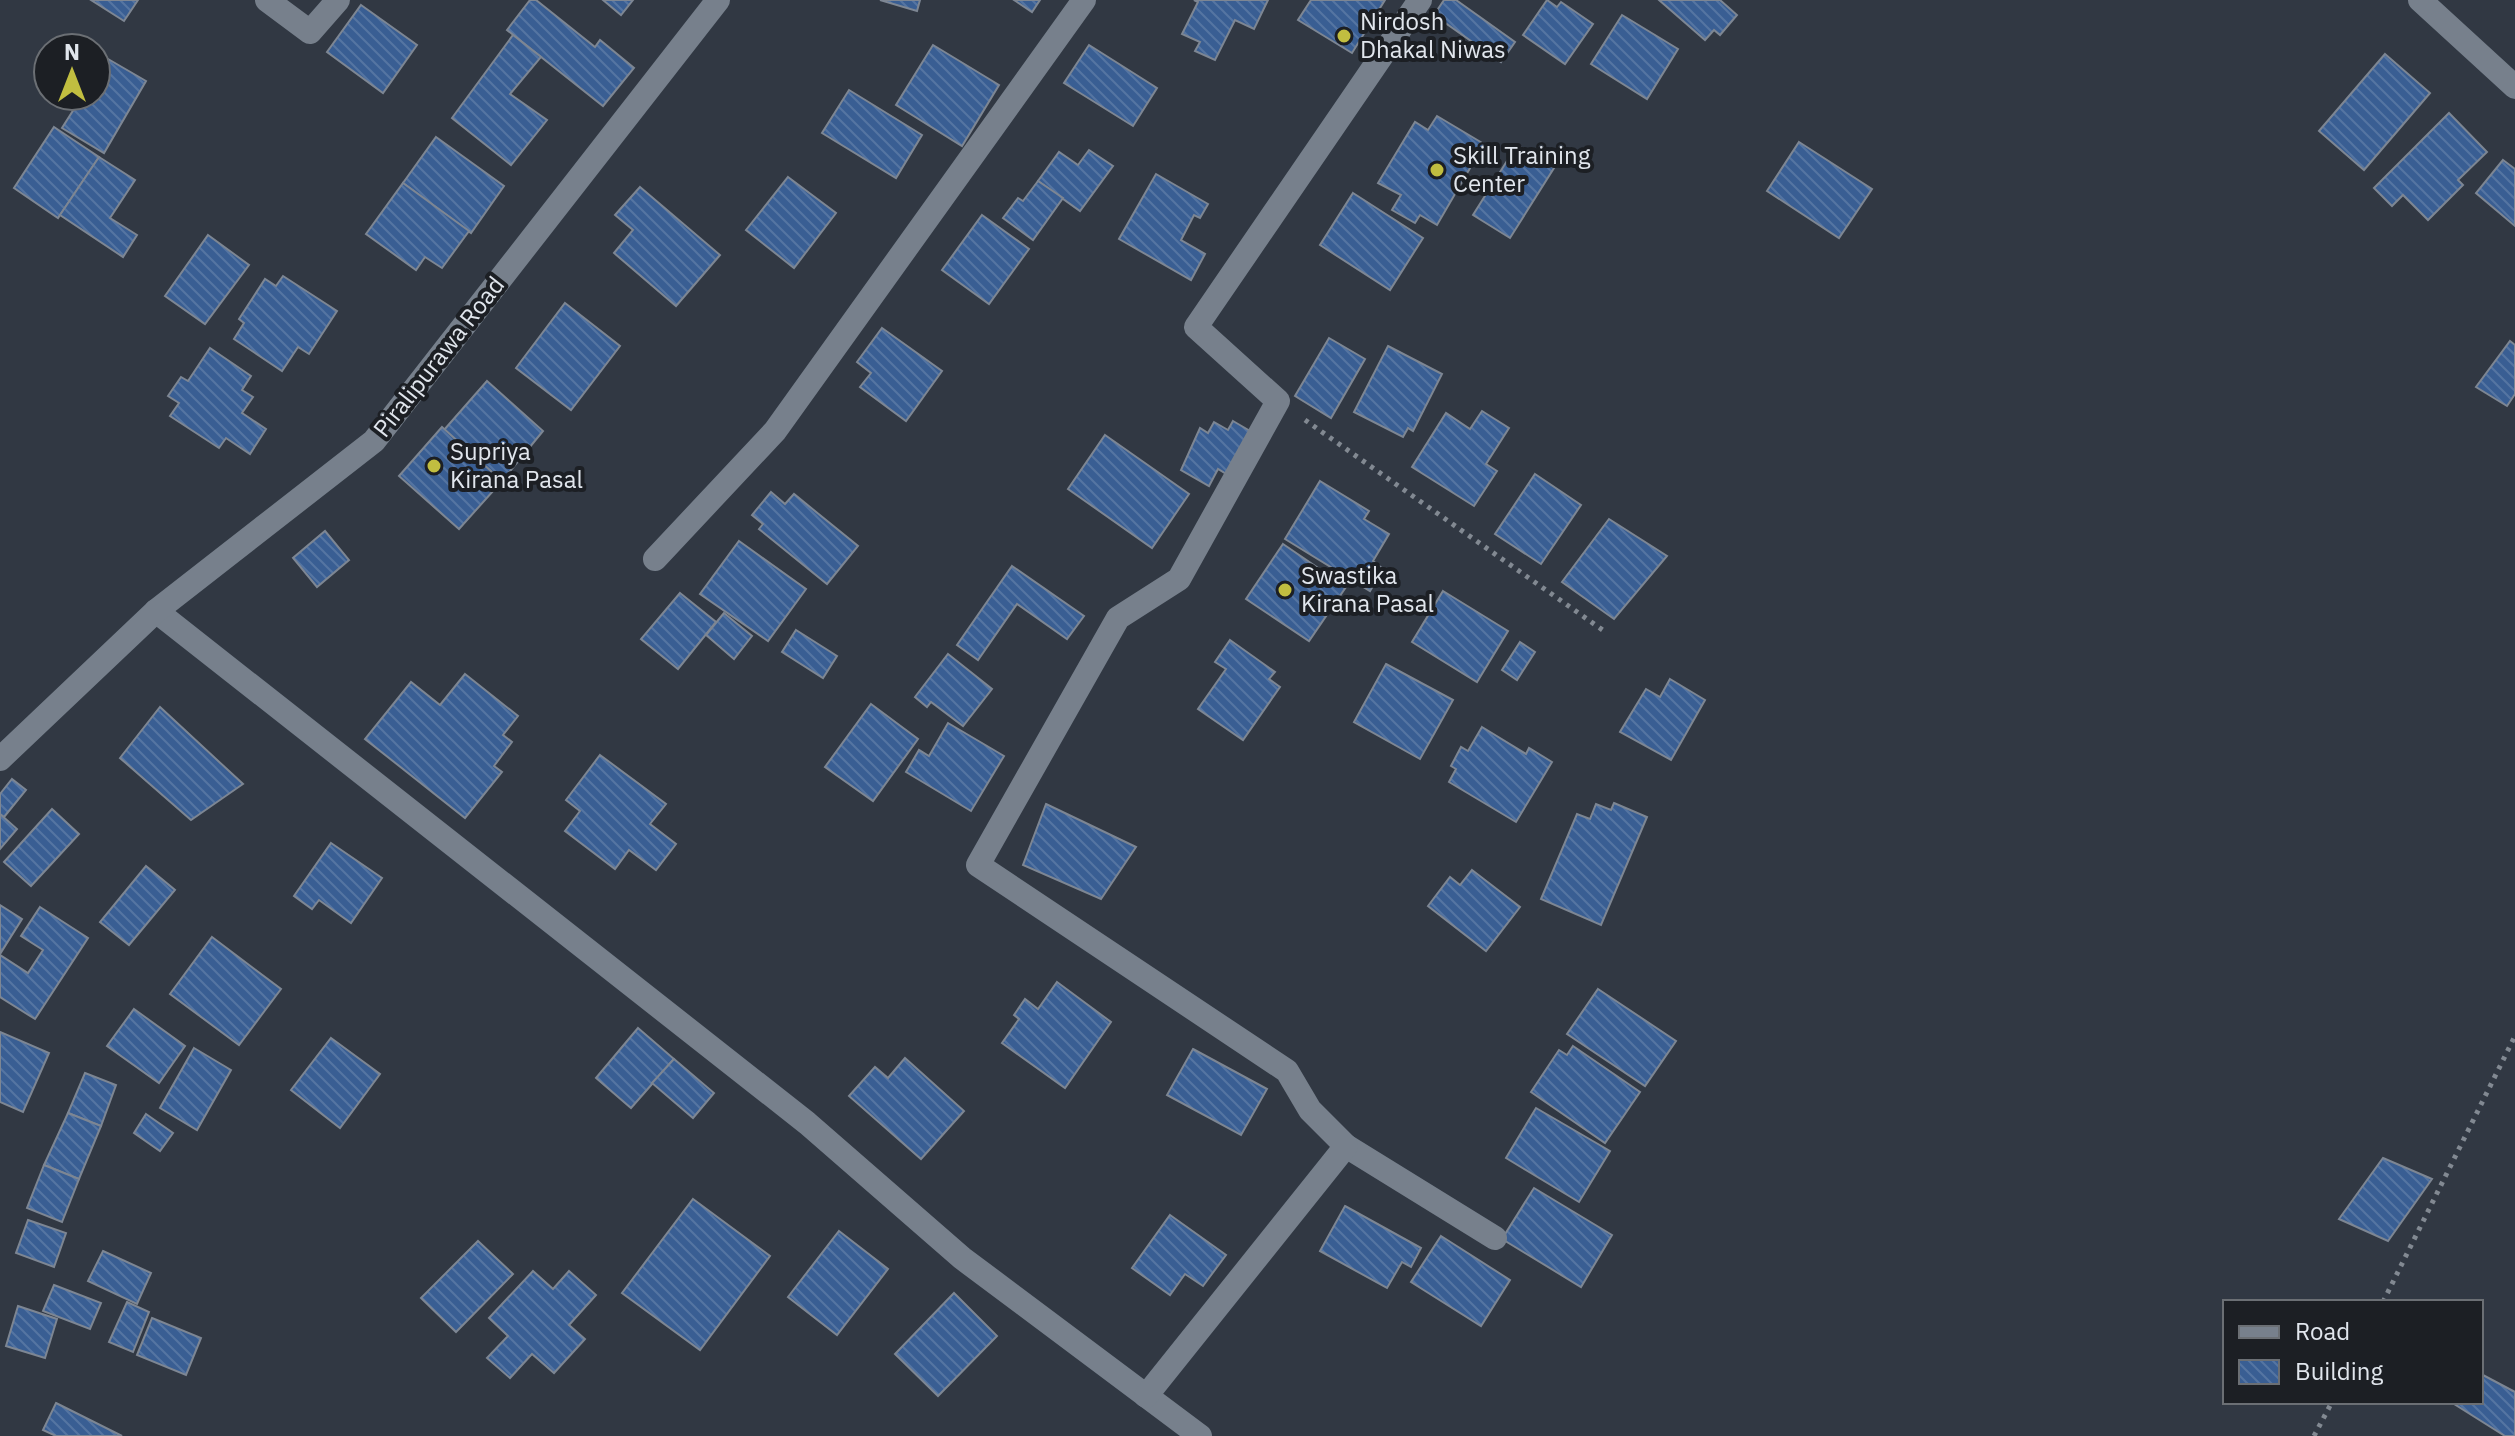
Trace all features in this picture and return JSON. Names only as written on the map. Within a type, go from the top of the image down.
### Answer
[{"type":"street","points":[[267,0],[310,32],[338,0]]},
{"type":"street","name":"Piralipurawa Road","points":[[0,759],[156,611],[374,441],[718,0]]},
{"type":"street","points":[[655,559],[775,431],[1084,0]]},
{"type":"street","points":[[1420,0],[1196,327],[1278,401],[1179,579],[1118,618],[978,865],[1287,1071],[1310,1110],[1346,1146],[1495,1238]]},
{"type":"street","points":[[2420,0],[2515,87]]},
{"type":"street","points":[[156,611],[807,1123],[962,1258],[1200,1436]]},
{"type":"street","points":[[1146,1396],[1346,1146]]},
{"type":"path","points":[[1278,401],[1604,631]]},
{"type":"path","points":[[2384,1300],[2515,1036]]},
{"type":"path","points":[[2314,1436],[2331,1404]]},
{"type":"building","points":[[91,0],[138,0],[124,21]]},
{"type":"building","points":[[530,0],[536,0],[595,47],[600,40],[634,68],[603,106],[507,30]]},
{"type":"building","points":[[603,0],[633,0],[621,15]]},
{"type":"building","points":[[880,0],[920,0],[917,11]]},
{"type":"building","points":[[1014,0],[1040,0],[1032,12]]},
{"type":"building","points":[[1194,0],[1268,0],[1254,29],[1235,20],[1215,60],[1195,51],[1200,42],[1182,34],[1198,2]]},
{"type":"building","name":"Nirdosh Dhakal Niwas","points":[[1311,0],[1385,0],[1352,53],[1298,20]]},
{"type":"building","points":[[1444,0],[1456,0],[1515,42],[1501,62],[1434,15]]},
{"type":"building","points":[[1547,0],[1557,7],[1561,2],[1593,24],[1565,64],[1523,35]]},
{"type":"building","points":[[1659,0],[1720,0],[1737,15],[1720,35],[1714,30],[1705,40]]},
{"type":"building","points":[[361,5],[417,45],[383,93],[327,52]]},
{"type":"building","points":[[1622,15],[1678,49],[1647,99],[1591,64]]},
{"type":"building","points":[[513,35],[541,57],[510,94],[547,120],[511,165],[452,118]]},
{"type":"building","points":[[933,45],[999,85],[962,146],[896,105]]},
{"type":"building","points":[[1089,45],[1157,88],[1133,126],[1064,83]]},
{"type":"building","points":[[2385,54],[2430,93],[2364,170],[2319,131]]},
{"type":"building","points":[[112,61],[146,81],[104,153],[62,128],[72,112],[112,112]]},
{"type":"building","points":[[849,90],[922,135],[896,178],[822,133]]},
{"type":"building","points":[[2449,113],[2487,152],[2458,180],[2463,185],[2428,220],[2403,195],[2392,206],[2374,188]]},
{"type":"building","points":[[1437,116],[1484,144],[1437,225],[1420,215],[1415,223],[1392,210],[1401,195],[1378,183],[1415,122],[1428,130]]},
{"type":"building","points":[[54,127],[99,157],[58,218],[14,188]]},
{"type":"building","points":[[436,137],[504,186],[471,233],[403,183]]},
{"type":"building","points":[[1799,142],[1872,189],[1839,238],[1767,191]]},
{"type":"building","points":[[1517,145],[1554,168],[1510,238],[1473,215]]},
{"type":"building","points":[[1089,150],[1113,166],[1080,211],[1038,181],[1059,152],[1078,165]]},
{"type":"building","points":[[99,157],[135,180],[110,218],[137,235],[123,257],[60,215]]},
{"type":"building","points":[[2503,160],[2515,169],[2515,226],[2476,193]]},
{"type":"building","points":[[1156,174],[1208,204],[1200,218],[1194,215],[1181,240],[1205,254],[1191,280],[1119,239]]},
{"type":"building","points":[[788,177],[836,213],[794,268],[746,230]]},
{"type":"building","points":[[1038,181],[1063,198],[1033,240],[1003,218],[1018,198],[1023,201]]},
{"type":"building","points":[[403,183],[469,231],[442,268],[425,257],[416,270],[366,234]]},
{"type":"building","points":[[640,187],[720,255],[676,306],[614,253],[633,230],[615,215]]},
{"type":"building","points":[[1353,193],[1423,238],[1390,290],[1320,245]]},
{"type":"building","points":[[982,215],[1029,249],[989,304],[942,270]]},
{"type":"building","points":[[208,235],[249,265],[205,324],[165,296]]},
{"type":"building","points":[[283,276],[337,311],[309,354],[298,347],[282,371],[234,339],[244,323],[239,319],[265,279],[276,286]]},
{"type":"building","points":[[565,303],[620,346],[571,410],[516,368]]},
{"type":"building","points":[[882,328],[942,371],[906,421],[860,387],[871,373],[857,362]]},
{"type":"building","points":[[1329,338],[1365,359],[1331,418],[1295,396]]},
{"type":"building","points":[[2510,341],[2515,345],[2515,394],[2507,406],[2476,387]]},
{"type":"building","points":[[1388,346],[1442,374],[1413,431],[1408,428],[1403,437],[1354,412]]},
{"type":"building","points":[[210,348],[251,376],[242,390],[253,397],[242,413],[266,429],[250,454],[226,438],[219,448],[170,416],[179,403],[168,396],[181,377],[188,381]]},
{"type":"building","points":[[487,381],[543,431],[502,481],[444,430]]},
{"type":"building","points":[[1482,411],[1509,428],[1486,464],[1497,471],[1474,506],[1412,467],[1446,413],[1470,429]]},
{"type":"building","points":[[1233,421],[1257,435],[1233,478],[1218,469],[1209,486],[1181,470],[1200,428],[1208,433],[1214,422],[1228,430]]},
{"type":"building","points":[[442,427],[502,481],[459,529],[399,476]]},
{"type":"building","points":[[1105,435],[1189,494],[1152,548],[1068,489]]},
{"type":"building","points":[[1535,474],[1581,505],[1541,564],[1495,534]]},
{"type":"building","points":[[1320,481],[1369,511],[1364,519],[1389,534],[1373,561],[1383,569],[1370,591],[1285,539]]},
{"type":"building","points":[[771,492],[785,504],[794,494],[858,546],[827,584],[759,529],[763,524],[752,515]]},
{"type":"building","points":[[1609,519],[1667,556],[1614,619],[1562,582]]},
{"type":"building","points":[[325,531],[349,560],[317,587],[293,558]]},
{"type":"building","points":[[739,541],[806,589],[768,641],[700,594]]},
{"type":"building","points":[[1283,544],[1346,587],[1309,641],[1246,599]]},
{"type":"building","points":[[1012,566],[1084,616],[1067,639],[1017,604],[978,660],[957,645]]},
{"type":"building","points":[[1443,591],[1508,631],[1477,682],[1412,642]]},
{"type":"building","points":[[680,593],[716,622],[678,669],[641,639]]},
{"type":"building","points":[[724,613],[752,636],[734,659],[706,635]]},
{"type":"building","points":[[796,630],[837,656],[823,678],[782,652]]},
{"type":"building","points":[[1230,640],[1275,672],[1269,679],[1280,687],[1243,740],[1198,709],[1226,669],[1215,662]]},
{"type":"building","points":[[1520,642],[1535,652],[1517,680],[1502,670]]},
{"type":"building","points":[[948,654],[992,689],[963,726],[931,702],[927,707],[915,697]]},
{"type":"building","points":[[1386,664],[1453,700],[1420,759],[1354,722]]},
{"type":"building","points":[[465,674],[518,716],[503,735],[512,742],[494,766],[502,772],[465,818],[365,739],[411,682],[440,705]]},
{"type":"building","points":[[1670,679],[1705,700],[1671,760],[1620,732],[1646,689],[1660,697]]},
{"type":"building","points":[[871,704],[918,739],[873,801],[825,767]]},
{"type":"building","points":[[160,707],[243,784],[191,820],[120,758]]},
{"type":"building","points":[[948,723],[1004,756],[971,811],[906,772],[919,750],[929,756]]},
{"type":"building","points":[[1482,727],[1526,754],[1529,748],[1552,762],[1516,822],[1449,782],[1456,769],[1451,766],[1461,747],[1468,751]]},
{"type":"building","points":[[600,755],[666,804],[650,824],[676,844],[656,870],[629,850],[615,869],[565,831],[580,811],[566,800]]},
{"type":"building","points":[[12,779],[26,790],[4,817],[0,814],[0,794]]},
{"type":"building","points":[[1614,803],[1647,817],[1601,925],[1541,899],[1577,814],[1590,819],[1596,804],[1611,810]]},
{"type":"building","points":[[1046,804],[1136,847],[1101,899],[1023,865]]},
{"type":"building","points":[[52,809],[79,834],[31,886],[4,862]]},
{"type":"building","points":[[0,814],[17,829],[0,849]]},
{"type":"building","points":[[331,843],[382,878],[351,923],[319,900],[312,909],[294,896]]},
{"type":"building","points":[[146,866],[175,890],[129,945],[100,922]]},
{"type":"building","points":[[1472,870],[1520,907],[1486,951],[1428,906],[1450,877],[1460,885]]},
{"type":"building","points":[[0,905],[22,919],[0,954]]},
{"type":"building","points":[[40,907],[88,938],[35,1019],[0,997],[0,955],[28,973],[43,950],[21,936]]},
{"type":"building","points":[[212,937],[281,989],[239,1045],[170,994]]},
{"type":"building","points":[[1057,982],[1111,1022],[1065,1088],[1002,1043],[1019,1019],[1014,1015],[1025,999],[1038,1009]]},
{"type":"building","points":[[1598,989],[1676,1041],[1645,1086],[1567,1034]]},
{"type":"building","points":[[134,1009],[185,1046],[159,1083],[107,1046]]},
{"type":"building","points":[[638,1028],[674,1059],[631,1108],[596,1078]]},
{"type":"building","points":[[0,1032],[49,1053],[23,1112],[0,1102]]},
{"type":"building","points":[[331,1038],[380,1074],[340,1128],[291,1090]]},
{"type":"building","points":[[1573,1046],[1640,1092],[1605,1143],[1531,1092],[1559,1050],[1567,1055]]},
{"type":"building","points":[[194,1048],[231,1070],[197,1130],[160,1108]]},
{"type":"building","points":[[1193,1049],[1267,1089],[1241,1135],[1167,1095]]},
{"type":"building","points":[[905,1058],[964,1111],[921,1159],[849,1096],[875,1067],[888,1078]]},
{"type":"building","points":[[674,1059],[714,1093],[693,1118],[652,1083]]},
{"type":"building","points":[[85,1073],[116,1085],[101,1126],[68,1113]]},
{"type":"building","points":[[1536,1108],[1610,1151],[1579,1202],[1506,1158]]},
{"type":"building","points":[[68,1113],[101,1126],[79,1179],[44,1165]]},
{"type":"building","points":[[146,1114],[173,1133],[160,1151],[134,1133]]},
{"type":"building","points":[[2383,1158],[2432,1179],[2388,1241],[2339,1219]]},
{"type":"building","points":[[44,1165],[79,1179],[62,1222],[27,1208]]},
{"type":"building","points":[[1534,1188],[1612,1235],[1581,1287],[1502,1239]]},
{"type":"building","points":[[693,1199],[770,1256],[700,1350],[622,1293]]},
{"type":"building","points":[[1345,1206],[1421,1248],[1411,1267],[1402,1262],[1387,1288],[1320,1251]]},
{"type":"building","points":[[1170,1215],[1226,1255],[1203,1286],[1185,1274],[1170,1295],[1132,1268]]},
{"type":"building","points":[[28,1220],[66,1233],[54,1267],[16,1253]]},
{"type":"building","points":[[839,1231],[888,1269],[837,1335],[788,1297]]},
{"type":"building","points":[[1441,1236],[1510,1280],[1481,1326],[1411,1282]]},
{"type":"building","points":[[478,1241],[513,1274],[456,1332],[421,1298]]},
{"type":"building","points":[[103,1251],[151,1273],[137,1304],[88,1281]]},
{"type":"building","points":[[533,1271],[553,1289],[569,1271],[596,1295],[569,1325],[585,1339],[554,1373],[532,1354],[510,1378],[487,1358],[508,1336],[489,1318]]},
{"type":"building","points":[[54,1285],[101,1303],[90,1329],[43,1311]]},
{"type":"building","points":[[954,1293],[997,1336],[938,1396],[895,1354]]},
{"type":"building","points":[[127,1302],[149,1312],[133,1352],[109,1342]]},
{"type":"building","points":[[18,1306],[57,1319],[45,1358],[6,1346]]},
{"type":"building","points":[[152,1318],[201,1338],[186,1375],[137,1355]]},
{"type":"building","points":[[2483,1375],[2515,1392],[2515,1436],[2505,1436],[2454,1404],[2483,1404]]},
{"type":"building","points":[[56,1403],[122,1436],[56,1436],[43,1430]]},
{"type":"place","name":"Nirdosh Dhakal Niwas","points":[[1344,36]]},
{"type":"place","name":"Skill Training Center","points":[[1437,170]]},
{"type":"place","name":"Supriya Kirana Pasal","points":[[434,466]]},
{"type":"place","name":"Swastika Kirana Pasal","points":[[1285,590]]}]
